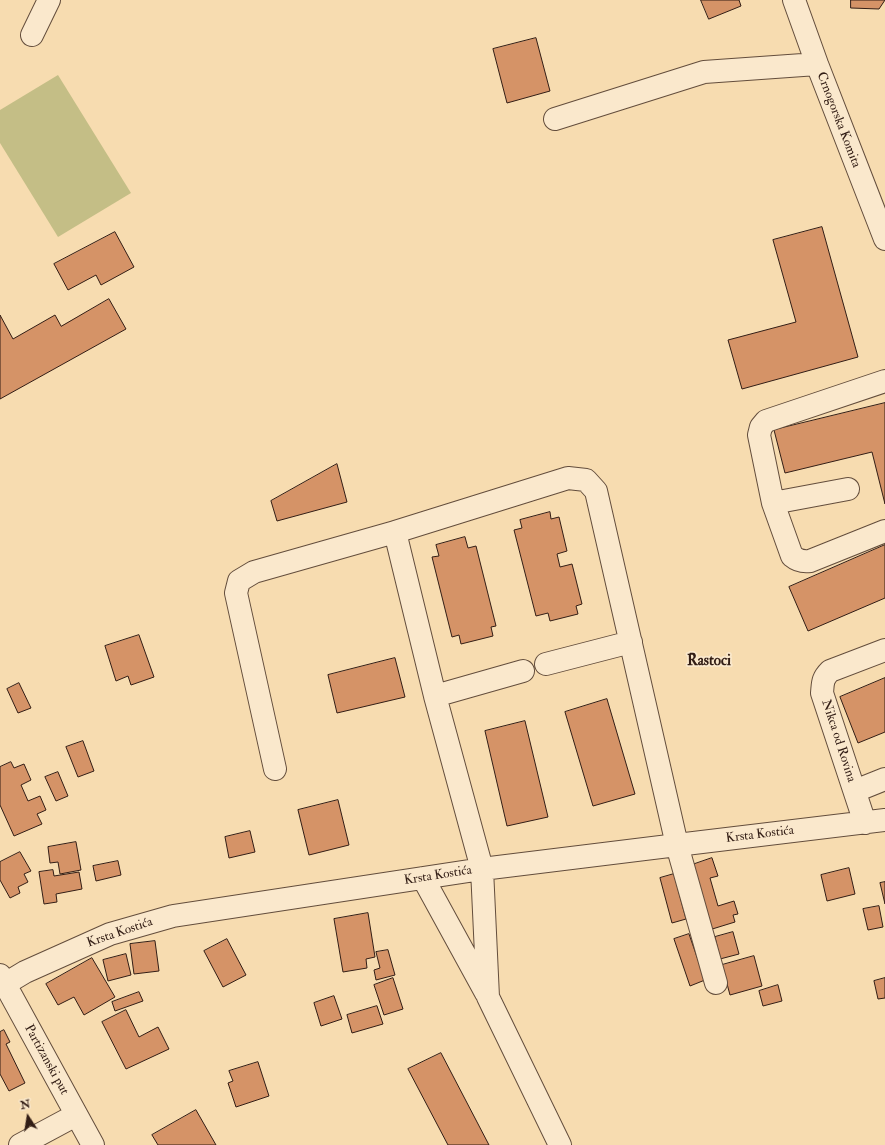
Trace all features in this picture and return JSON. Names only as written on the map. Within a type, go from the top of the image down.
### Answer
[{"type":"street","points":[[32,35],[49,0]]},
{"type":"street","name":"Crnogorska Komita","points":[[794,0],[817,64],[885,239]]},
{"type":"street","points":[[555,119],[704,72],[817,64]]},
{"type":"street","points":[[885,381],[766,421],[761,427],[760,436],[773,503],[792,556],[796,560],[810,562],[885,530]]},
{"type":"street","points":[[275,769],[236,593],[239,581],[254,572],[395,532],[568,478],[586,480],[596,491],[677,845],[716,983]]},
{"type":"street","points":[[773,503],[848,489]]},
{"type":"street","points":[[395,532],[435,696],[482,869],[488,997]]},
{"type":"street","points":[[546,664],[631,642]]},
{"type":"street","name":"Nikca od Rovina","points":[[875,822],[855,791],[822,693],[824,677],[830,671],[885,650]]},
{"type":"street","points":[[435,696],[523,671]]},
{"type":"street","points":[[855,791],[885,779]]},
{"type":"street","name":"Krsta Kostića","points":[[2,979],[25,972],[110,934],[173,916],[482,869],[875,822]]},
{"type":"street","points":[[423,878],[488,997],[560,1145]]},
{"type":"street","name":"Partizanski put","points":[[2,979],[93,1145]]},
{"type":"street","points":[[20,1145],[76,1114]]},
{"type":"shaded area","points":[[58,75],[131,193],[58,237],[0,143],[0,110]]},
{"type":"building","points":[[701,0],[739,0],[741,6],[709,19]]},
{"type":"building","points":[[851,0],[885,0],[879,9],[851,8]]},
{"type":"building","points":[[536,38],[550,91],[507,103],[493,49]]},
{"type":"building","points":[[822,227],[858,357],[742,389],[728,340],[796,322],[773,240]]},
{"type":"building","points":[[115,232],[134,267],[101,285],[96,275],[68,290],[54,264]]},
{"type":"building","points":[[109,299],[126,329],[0,399],[0,315],[13,339],[55,315],[61,326]]},
{"type":"building","points":[[885,403],[885,504],[872,452],[785,473],[774,430]]},
{"type":"building","points":[[337,464],[347,502],[277,521],[271,501]]},
{"type":"building","points":[[550,512],[551,519],[559,517],[567,551],[557,554],[560,567],[572,564],[582,604],[576,606],[578,614],[550,621],[548,613],[536,616],[514,530],[522,528],[520,520]]},
{"type":"building","points":[[465,537],[468,548],[476,546],[496,626],[491,627],[493,636],[461,644],[459,635],[452,637],[432,557],[439,556],[436,545]]},
{"type":"building","points":[[885,545],[885,598],[808,631],[789,587]]},
{"type":"building","points":[[139,635],[154,677],[131,685],[128,676],[116,681],[105,646]]},
{"type":"building","points":[[395,658],[405,697],[337,713],[328,675]]},
{"type":"building","points":[[885,678],[885,732],[858,743],[840,697]]},
{"type":"building","points":[[19,683],[31,708],[18,713],[7,689]]},
{"type":"building","points":[[607,699],[635,794],[593,806],[565,712]]},
{"type":"building","points":[[525,721],[548,817],[507,826],[485,731]]},
{"type":"building","points":[[83,741],[94,771],[78,777],[66,747]]},
{"type":"building","points":[[11,762],[14,768],[24,764],[31,780],[21,785],[28,801],[40,796],[46,810],[37,814],[42,824],[14,836],[0,805],[0,767]]},
{"type":"building","points":[[58,772],[68,796],[56,801],[45,777]]},
{"type":"building","points":[[338,800],[349,845],[309,855],[298,810]]},
{"type":"building","points":[[250,831],[255,852],[229,858],[225,837]]},
{"type":"building","points":[[76,842],[81,870],[60,874],[58,862],[50,863],[48,847]]},
{"type":"building","points":[[20,852],[31,871],[24,874],[28,882],[18,887],[20,893],[10,898],[0,880],[0,862]]},
{"type":"building","points":[[712,858],[718,876],[710,878],[718,906],[734,901],[738,914],[733,915],[735,922],[709,930],[689,866]]},
{"type":"building","points":[[118,861],[121,875],[96,881],[93,866]]},
{"type":"building","points":[[849,868],[855,894],[827,901],[821,875]]},
{"type":"building","points":[[53,870],[54,876],[79,872],[82,889],[56,894],[57,902],[44,904],[39,872]]},
{"type":"building","points":[[674,874],[686,919],[672,923],[660,878]]},
{"type":"building","points":[[885,882],[885,904],[880,883]]},
{"type":"building","points":[[879,906],[883,927],[868,930],[863,909]]},
{"type":"building","points":[[368,913],[375,957],[366,959],[367,968],[343,972],[334,919]]},
{"type":"building","points":[[733,932],[739,954],[720,959],[715,937]]},
{"type":"building","points":[[689,934],[705,980],[690,986],[674,939]]},
{"type":"building","points":[[227,939],[246,975],[223,987],[204,951]]},
{"type":"building","points":[[155,941],[159,971],[134,974],[130,944]]},
{"type":"building","points":[[388,950],[395,975],[376,980],[374,970],[380,968],[376,952]]},
{"type":"building","points":[[126,954],[131,975],[108,981],[103,960]]},
{"type":"building","points":[[754,956],[762,986],[730,995],[722,965]]},
{"type":"building","points":[[92,958],[115,997],[84,1015],[74,997],[58,1005],[46,984]]},
{"type":"building","points":[[393,978],[403,1009],[384,1015],[374,985]]},
{"type":"building","points":[[885,978],[885,998],[878,999],[874,981]]},
{"type":"building","points":[[778,985],[782,1001],[763,1006],[759,991]]},
{"type":"building","points":[[139,992],[143,1001],[115,1011],[112,1002]]},
{"type":"building","points":[[334,996],[342,1019],[321,1026],[314,1003]]},
{"type":"building","points":[[377,1006],[383,1024],[352,1033],[347,1015]]},
{"type":"building","points":[[126,1010],[139,1037],[158,1027],[169,1049],[126,1069],[102,1022]]},
{"type":"building","points":[[4,1030],[10,1042],[6,1044],[25,1083],[9,1091],[0,1074],[0,1032]]},
{"type":"building","points":[[441,1053],[489,1145],[448,1145],[408,1069]]},
{"type":"building","points":[[258,1062],[269,1096],[236,1107],[228,1083],[233,1081],[229,1071]]},
{"type":"building","points":[[196,1110],[216,1145],[158,1145],[152,1135]]},
{"type":"district","name":"Rastoci","points":[[709,662]]}]
